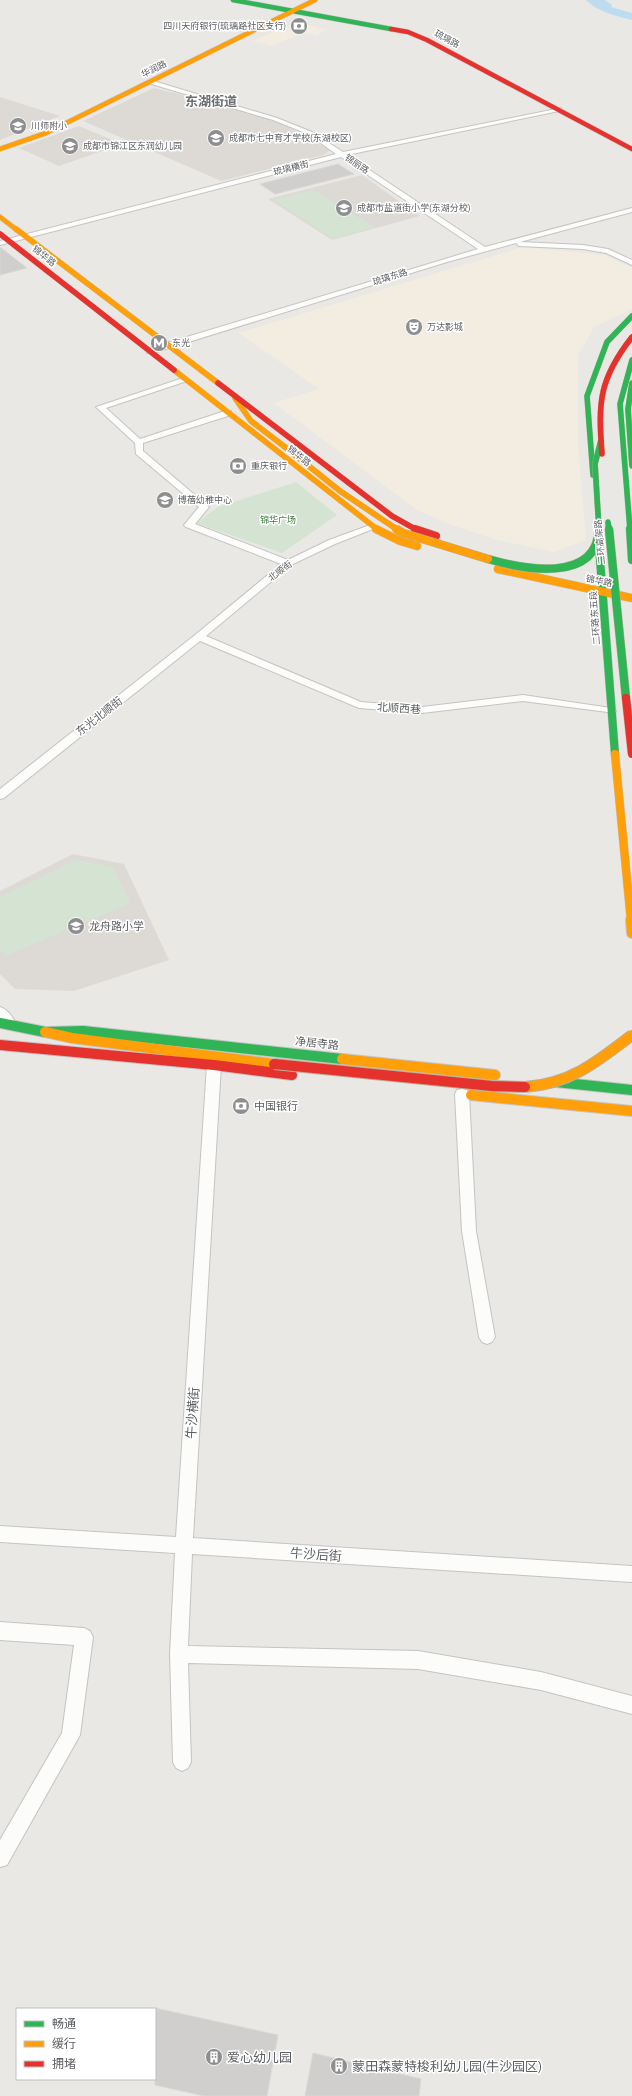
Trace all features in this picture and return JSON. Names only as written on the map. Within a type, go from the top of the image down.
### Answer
[{"type":"main road","name":"琉璃路","points":[[233,0],[408,32],[421,37],[559,109],[632,149]]},
{"type":"main road","name":"华润路","points":[[0,149],[46,134],[292,10],[315,0]]},
{"type":"main road","name":"锦华路","points":[[0,218],[392,516],[420,531],[575,573]]},
{"type":"main road","name":"锦华路","points":[[0,234],[4,242],[150,352],[373,527],[400,541],[466,562],[632,598]]},
{"type":"main road","name":"二环路东五段","points":[[632,316],[607,342],[586,396],[604,592],[611,711],[632,933]]},
{"type":"main road","name":"二环高架路","points":[[632,336],[621,348],[606,371],[600,398],[601,440],[619,638],[632,754]]},
{"type":"main road","points":[[632,360],[620,404],[632,560]]},
{"type":"main road","points":[[632,383],[628,409],[632,466]]},
{"type":"main road","points":[[235,398],[251,421],[340,491],[403,533],[494,561],[548,569],[572,566],[584,560],[596,549],[599,534],[595,462],[601,440]]},
{"type":"main road","name":"锦华路","points":[[589,576],[625,584]]},
{"type":"main road","name":"净居寺路","points":[[5,1023],[45,1032],[83,1031],[501,1076]]},
{"type":"main road","points":[[45,1032],[72,1038],[274,1064],[492,1086],[531,1087],[553,1084],[576,1076],[632,1035]]},
{"type":"main road","points":[[0,1045],[214,1065],[353,1082]]},
{"type":"main road","points":[[517,1077],[632,1090]]},
{"type":"main road","points":[[458,1093],[632,1111]]},
{"type":"street","name":"锦丽路","points":[[150,82],[300,128],[343,154],[483,249]]},
{"type":"street","name":"琉璃横街","points":[[4,242],[343,154],[559,109]]},
{"type":"street","name":"琉璃东路","points":[[150,352],[483,249],[632,210]]},
{"type":"street","points":[[504,244],[583,247],[608,251],[632,263]]},
{"type":"street","points":[[183,381],[100,407],[139,442],[139,452],[204,507],[189,525],[288,564]]},
{"type":"street","points":[[620,404],[632,405]]},
{"type":"street","points":[[139,442],[228,413]]},
{"type":"street","name":"北顺街","points":[[199,637],[288,564],[332,542],[373,527]]},
{"type":"street","name":"北顺西巷","points":[[199,637],[359,705],[422,710],[523,698],[611,711]]},
{"type":"street","name":"东光北顺街","points":[[0,795],[199,637]]},
{"type":"street","points":[[0,1012],[5,1023]]},
{"type":"street","name":"牛沙横街","points":[[182,1762],[179,1654],[184,1546],[214,1065]]},
{"type":"street","points":[[458,1093],[469,1231],[487,1337]]},
{"type":"street","name":"牛沙后街","points":[[0,1534],[632,1574]]},
{"type":"street","points":[[0,1631],[84,1637],[71,1735],[0,1858]]},
{"type":"street","points":[[179,1654],[418,1660],[542,1681],[632,1706]]},
{"type":"shaded area","points":[[296,22],[327,30],[316,35],[304,32],[272,46],[253,41]]},
{"type":"shaded area","name":"成都市七中育才学校(东湖校区)","points":[[154,88],[256,115],[286,126],[330,150],[324,155],[221,181],[83,121]]},
{"type":"shaded area","name":"川师附小","points":[[0,97],[60,116],[0,140]]},
{"type":"shaded area","name":"成都市锦江区东润幼儿园","points":[[79,126],[122,144],[59,166],[19,148]]},
{"type":"shaded area","name":"成都市盐道街小学(东湖分校)","points":[[362,175],[420,216],[332,240],[268,199]]},
{"type":"shaded area","points":[[523,247],[605,255],[632,268],[632,309],[594,327],[578,355],[578,446],[586,540],[554,552],[497,540],[452,525],[417,510],[274,403],[319,389],[239,333]]},
{"type":"shaded area","name":"龙舟路小学","points":[[73,854],[124,864],[169,960],[74,991],[15,989],[0,974],[0,891]]},
{"type":"green space","points":[[313,190],[374,227],[333,238],[274,200]]},
{"type":"green space","name":"锦华广场","points":[[296,482],[337,515],[282,553],[196,523],[218,507]]},
{"type":"green space","points":[[76,860],[113,867],[130,903],[7,955],[0,950],[0,897]]},
{"type":"water","points":[[586,0],[605,0],[612,5],[611,7],[632,13],[632,20],[602,11]]},
{"type":"building","points":[[338,164],[354,174],[275,194],[260,184]]},
{"type":"building","points":[[0,247],[27,268],[0,275]]},
{"type":"building","name":"爱心幼儿园","points":[[156,2008],[278,2035],[267,2096],[204,2096],[155,2085]]},
{"type":"building","name":"蒙田森蒙特梭利幼儿园(牛沙园区)","points":[[313,2053],[421,2079],[419,2096],[305,2096]]},
{"type":"traffic: fast","points":[[233,0],[391,29]]},
{"type":"traffic: fast","points":[[593,475],[587,396],[607,342],[632,316]]},
{"type":"traffic: fast","points":[[632,360],[620,404],[632,560]]},
{"type":"traffic: fast","points":[[632,383],[628,409],[632,466]]},
{"type":"traffic: fast","points":[[488,559],[518,566],[553,568],[570,566],[584,560],[594,550],[599,535],[595,461],[601,440]]},
{"type":"traffic: fast","points":[[608,522],[626,698]]},
{"type":"traffic: fast","points":[[598,533],[615,754]]},
{"type":"traffic: fast","points":[[0,1023],[45,1032],[83,1031],[342,1059]]},
{"type":"traffic: fast","points":[[556,1082],[632,1090]]},
{"type":"traffic: slow","points":[[0,149],[46,133],[315,0]]},
{"type":"traffic: slow","points":[[0,217],[218,383]]},
{"type":"traffic: slow","points":[[174,370],[373,527],[400,541],[417,546]]},
{"type":"traffic: slow","points":[[235,398],[251,421],[285,447]]},
{"type":"traffic: slow","points":[[285,447],[340,491],[403,533],[488,559]]},
{"type":"traffic: slow","points":[[498,569],[632,598]]},
{"type":"traffic: slow","points":[[615,754],[632,933]]},
{"type":"traffic: slow","points":[[45,1032],[72,1038],[274,1064]]},
{"type":"traffic: slow","points":[[525,1087],[556,1083],[569,1078],[595,1063],[632,1035]]},
{"type":"traffic: slow","points":[[342,1059],[495,1075]]},
{"type":"traffic: slow","points":[[471,1095],[632,1111]]},
{"type":"traffic: jam","points":[[391,29],[408,32],[427,40],[632,149]]},
{"type":"traffic: jam","points":[[0,234],[174,370]]},
{"type":"traffic: jam","points":[[602,454],[600,420],[602,391],[612,365],[632,337]]},
{"type":"traffic: jam","points":[[218,383],[392,516],[420,531],[436,536]]},
{"type":"traffic: jam","points":[[626,698],[632,754]]},
{"type":"traffic: jam","points":[[0,1045],[214,1065],[292,1075]]},
{"type":"traffic: jam","points":[[274,1064],[492,1086],[525,1087]]},
{"type":"place","name":"四川天府银行(琉璃路社区支行)","points":[[299,26]]},
{"type":"place","name":"川师附小","points":[[18,126]]},
{"type":"place","name":"成都市七中育才学校(东湖校区)","points":[[216,138]]},
{"type":"place","name":"成都市锦江区东润幼儿园","points":[[70,146]]},
{"type":"place","name":"成都市盐道街小学(东湖分校)","points":[[344,208]]},
{"type":"place","name":"万达影城","points":[[414,327]]},
{"type":"place","name":"东光","points":[[159,343]]},
{"type":"place","name":"重庆银行","points":[[238,466]]},
{"type":"place","name":"博蓓幼稚中心","points":[[165,500]]},
{"type":"place","name":"龙舟路小学","points":[[76,926]]},
{"type":"place","name":"中国银行","points":[[241,1106]]},
{"type":"place","name":"爱心幼儿园","points":[[214,2057]]},
{"type":"place","name":"蒙田森蒙特梭利幼儿园(牛沙园区)","points":[[339,2066]]},
{"type":"district","name":"东湖街道","points":[[211,101]]}]
